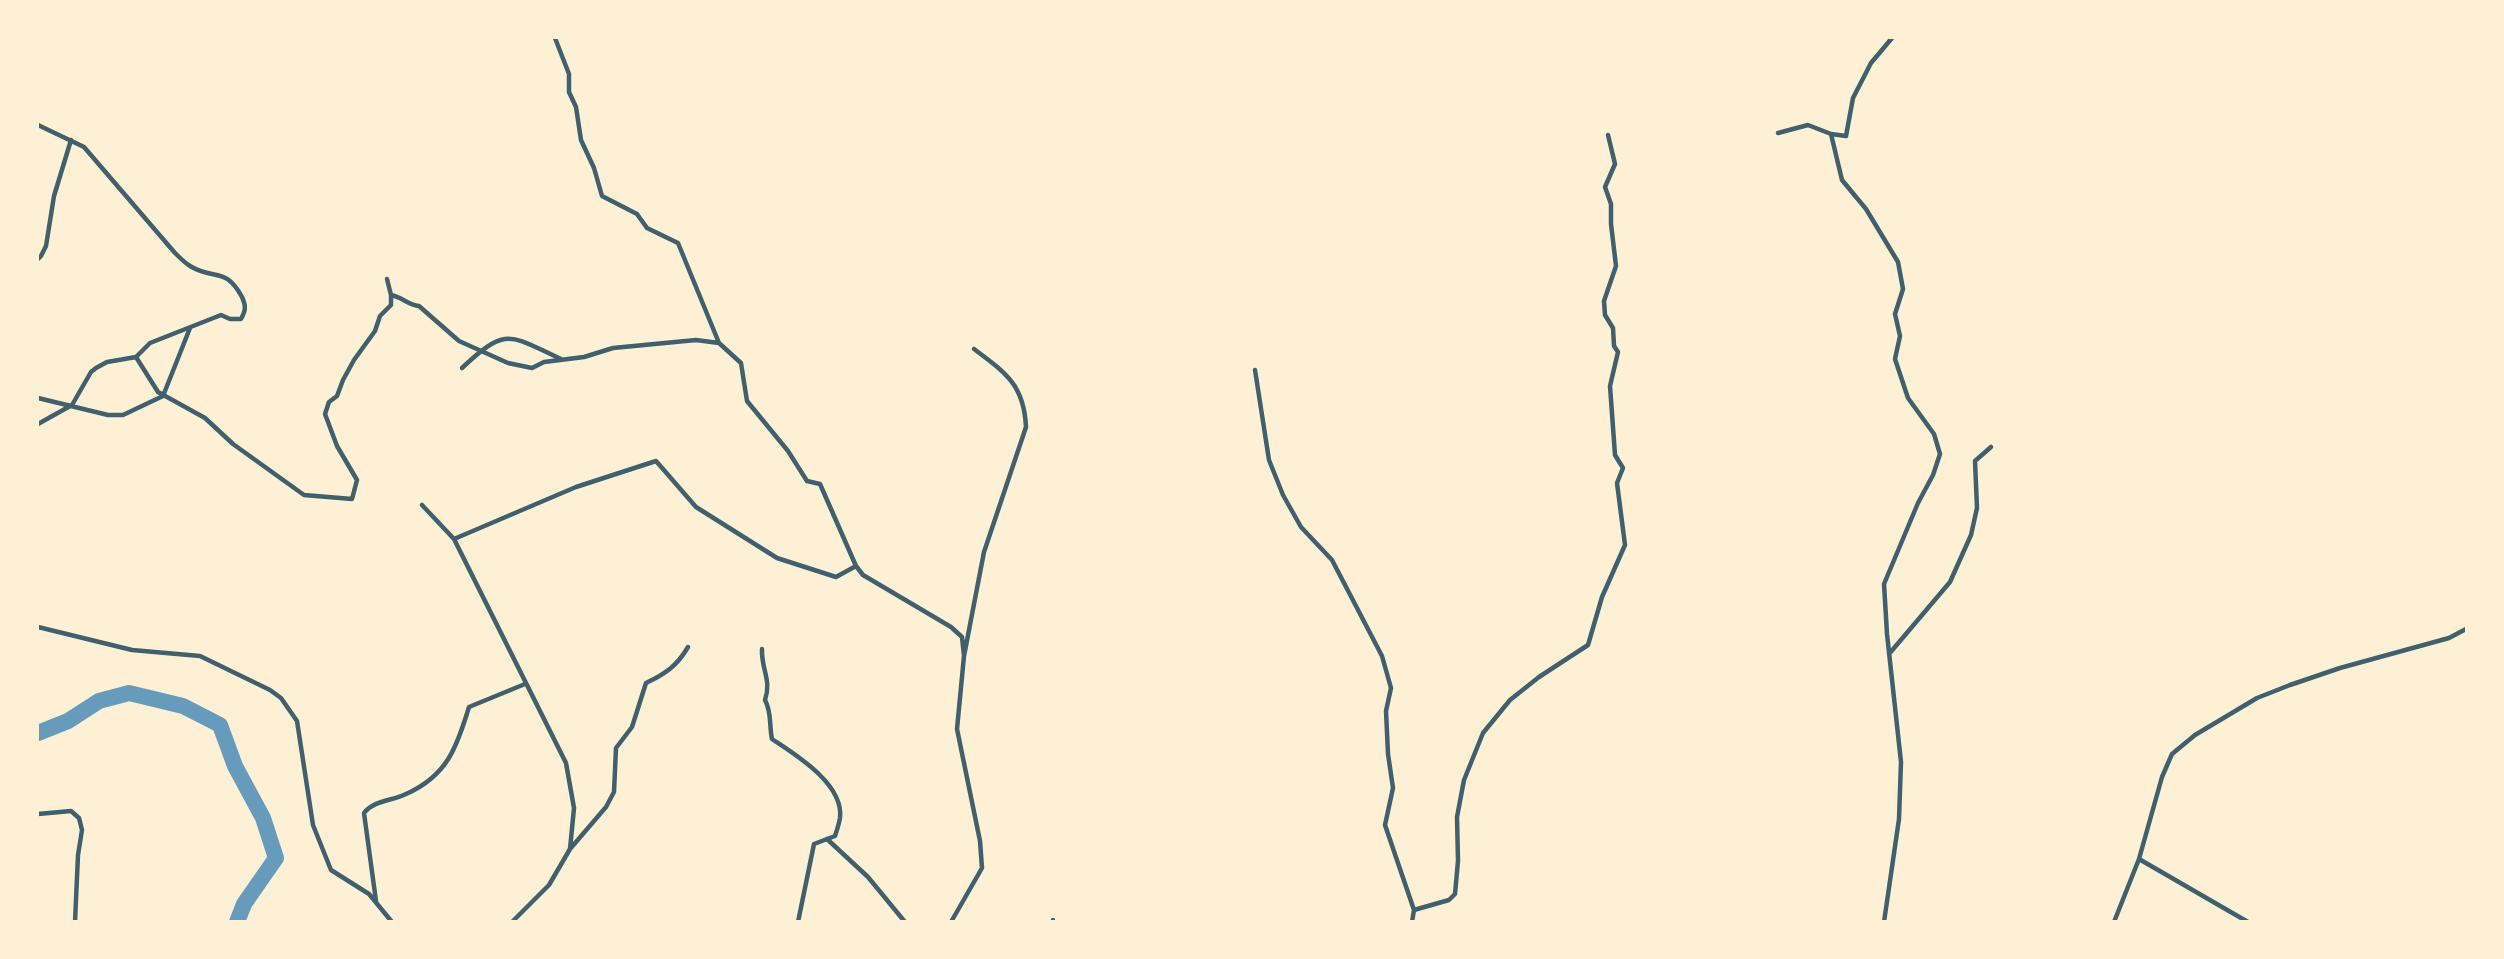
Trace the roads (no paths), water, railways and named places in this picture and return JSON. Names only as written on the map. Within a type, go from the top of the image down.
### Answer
[{"type":"street","points":[[555,38],[569,74],[569,92],[576,107],[581,140],[594,168],[602,196],[637,214],[646,228],[678,242],[719,343],[741,364],[747,401],[788,451],[807,481],[820,484],[856,566],[863,575],[951,627],[962,637],[964,656]]},
{"type":"street","points":[[1778,134],[1808,125],[1831,134],[1846,136],[1853,98],[1871,63],[1892,38]]},
{"type":"street","points":[[38,125],[84,147],[175,254],[190,266],[225,277],[234,283],[245,304],[245,312],[241,318],[230,319],[221,315],[150,344],[136,357],[107,362],[96,368],[91,372],[72,405],[38,424]]},
{"type":"street","points":[[1831,134],[1842,180],[1866,209],[1898,262],[1903,289],[1894,314],[1900,336],[1894,359],[1908,398],[1934,434],[1940,454],[1933,475],[1918,503],[1884,584],[1889,654],[1901,762],[1899,819],[1884,922]]},
{"type":"street","points":[[1414,910],[1449,900],[1455,894],[1458,861],[1457,817],[1464,780],[1483,733],[1510,700],[1539,677],[1588,645],[1599,613],[1602,597],[1625,545],[1617,483],[1623,468],[1615,454],[1610,386],[1618,352],[1614,346],[1614,328],[1605,315],[1604,301],[1616,266],[1611,224],[1611,204],[1605,187],[1615,164],[1608,135]]},
{"type":"street","points":[[38,259],[42,256],[46,246],[54,196],[70,140]]},
{"type":"street","points":[[136,357],[158,392],[206,418],[233,444],[304,495],[352,499],[357,480],[337,446],[325,414],[329,402],[338,396],[343,380],[354,360],[375,331],[380,316],[391,305],[391,295],[387,279]]},
{"type":"street","points":[[391,295],[400,297],[412,306],[419,306],[459,341],[508,363],[532,368],[544,362],[584,357],[613,348],[696,340],[719,343]]},
{"type":"street","points":[[38,398],[99,413],[123,415],[163,396],[190,328]]},
{"type":"street","points":[[462,368],[480,351],[507,337],[516,338],[562,360]]},
{"type":"street","points":[[951,922],[982,868],[980,841],[957,729],[964,656],[984,552],[1026,427],[1025,408],[1017,387],[999,368],[974,349]]},
{"type":"street","points":[[1255,370],[1269,460],[1283,495],[1301,527],[1332,560],[1382,656],[1391,688],[1386,711],[1388,754],[1393,788],[1385,825],[1414,910],[1412,922]]},
{"type":"street","points":[[1889,654],[1950,582],[1971,535],[1977,508],[1975,461],[1990,447]]},
{"type":"street","points":[[454,538],[576,487],[656,461],[696,507],[777,558],[836,577],[856,566]]},
{"type":"street","points":[[422,505],[454,538],[566,763],[574,808],[570,849]]},
{"type":"street","points":[[38,626],[132,650],[200,656],[270,690],[281,698],[297,721],[313,825],[331,870],[369,894],[392,922]]},
{"type":"street","points":[[2114,922],[2139,859],[2162,777],[2172,754],[2195,735],[2257,698],[2340,668],[2448,638],[2466,629]]},
{"type":"street","points":[[512,922],[549,885],[570,849],[606,807],[614,792],[616,748],[632,727],[646,683],[667,674],[680,660],[688,647]]},
{"type":"street","points":[[762,649],[769,687],[765,700],[771,711],[769,725],[772,739],[819,774],[836,798],[840,816],[835,836],[814,844],[798,922]]},
{"type":"street","points":[[376,902],[364,813],[370,806],[406,794],[444,767],[458,742],[469,707],[525,684]]},
{"type":"street","points":[[38,814],[71,811],[79,818],[82,830],[78,855],[76,922]]},
{"type":"street","points":[[827,839],[868,877],[905,922]]},
{"type":"street","points":[[2139,859],[2248,922]]},
{"type":"waterway","points":[[38,733],[68,721],[99,701],[129,693],[183,706],[220,725],[235,766],[263,818],[276,858],[244,904],[237,922]]}]
